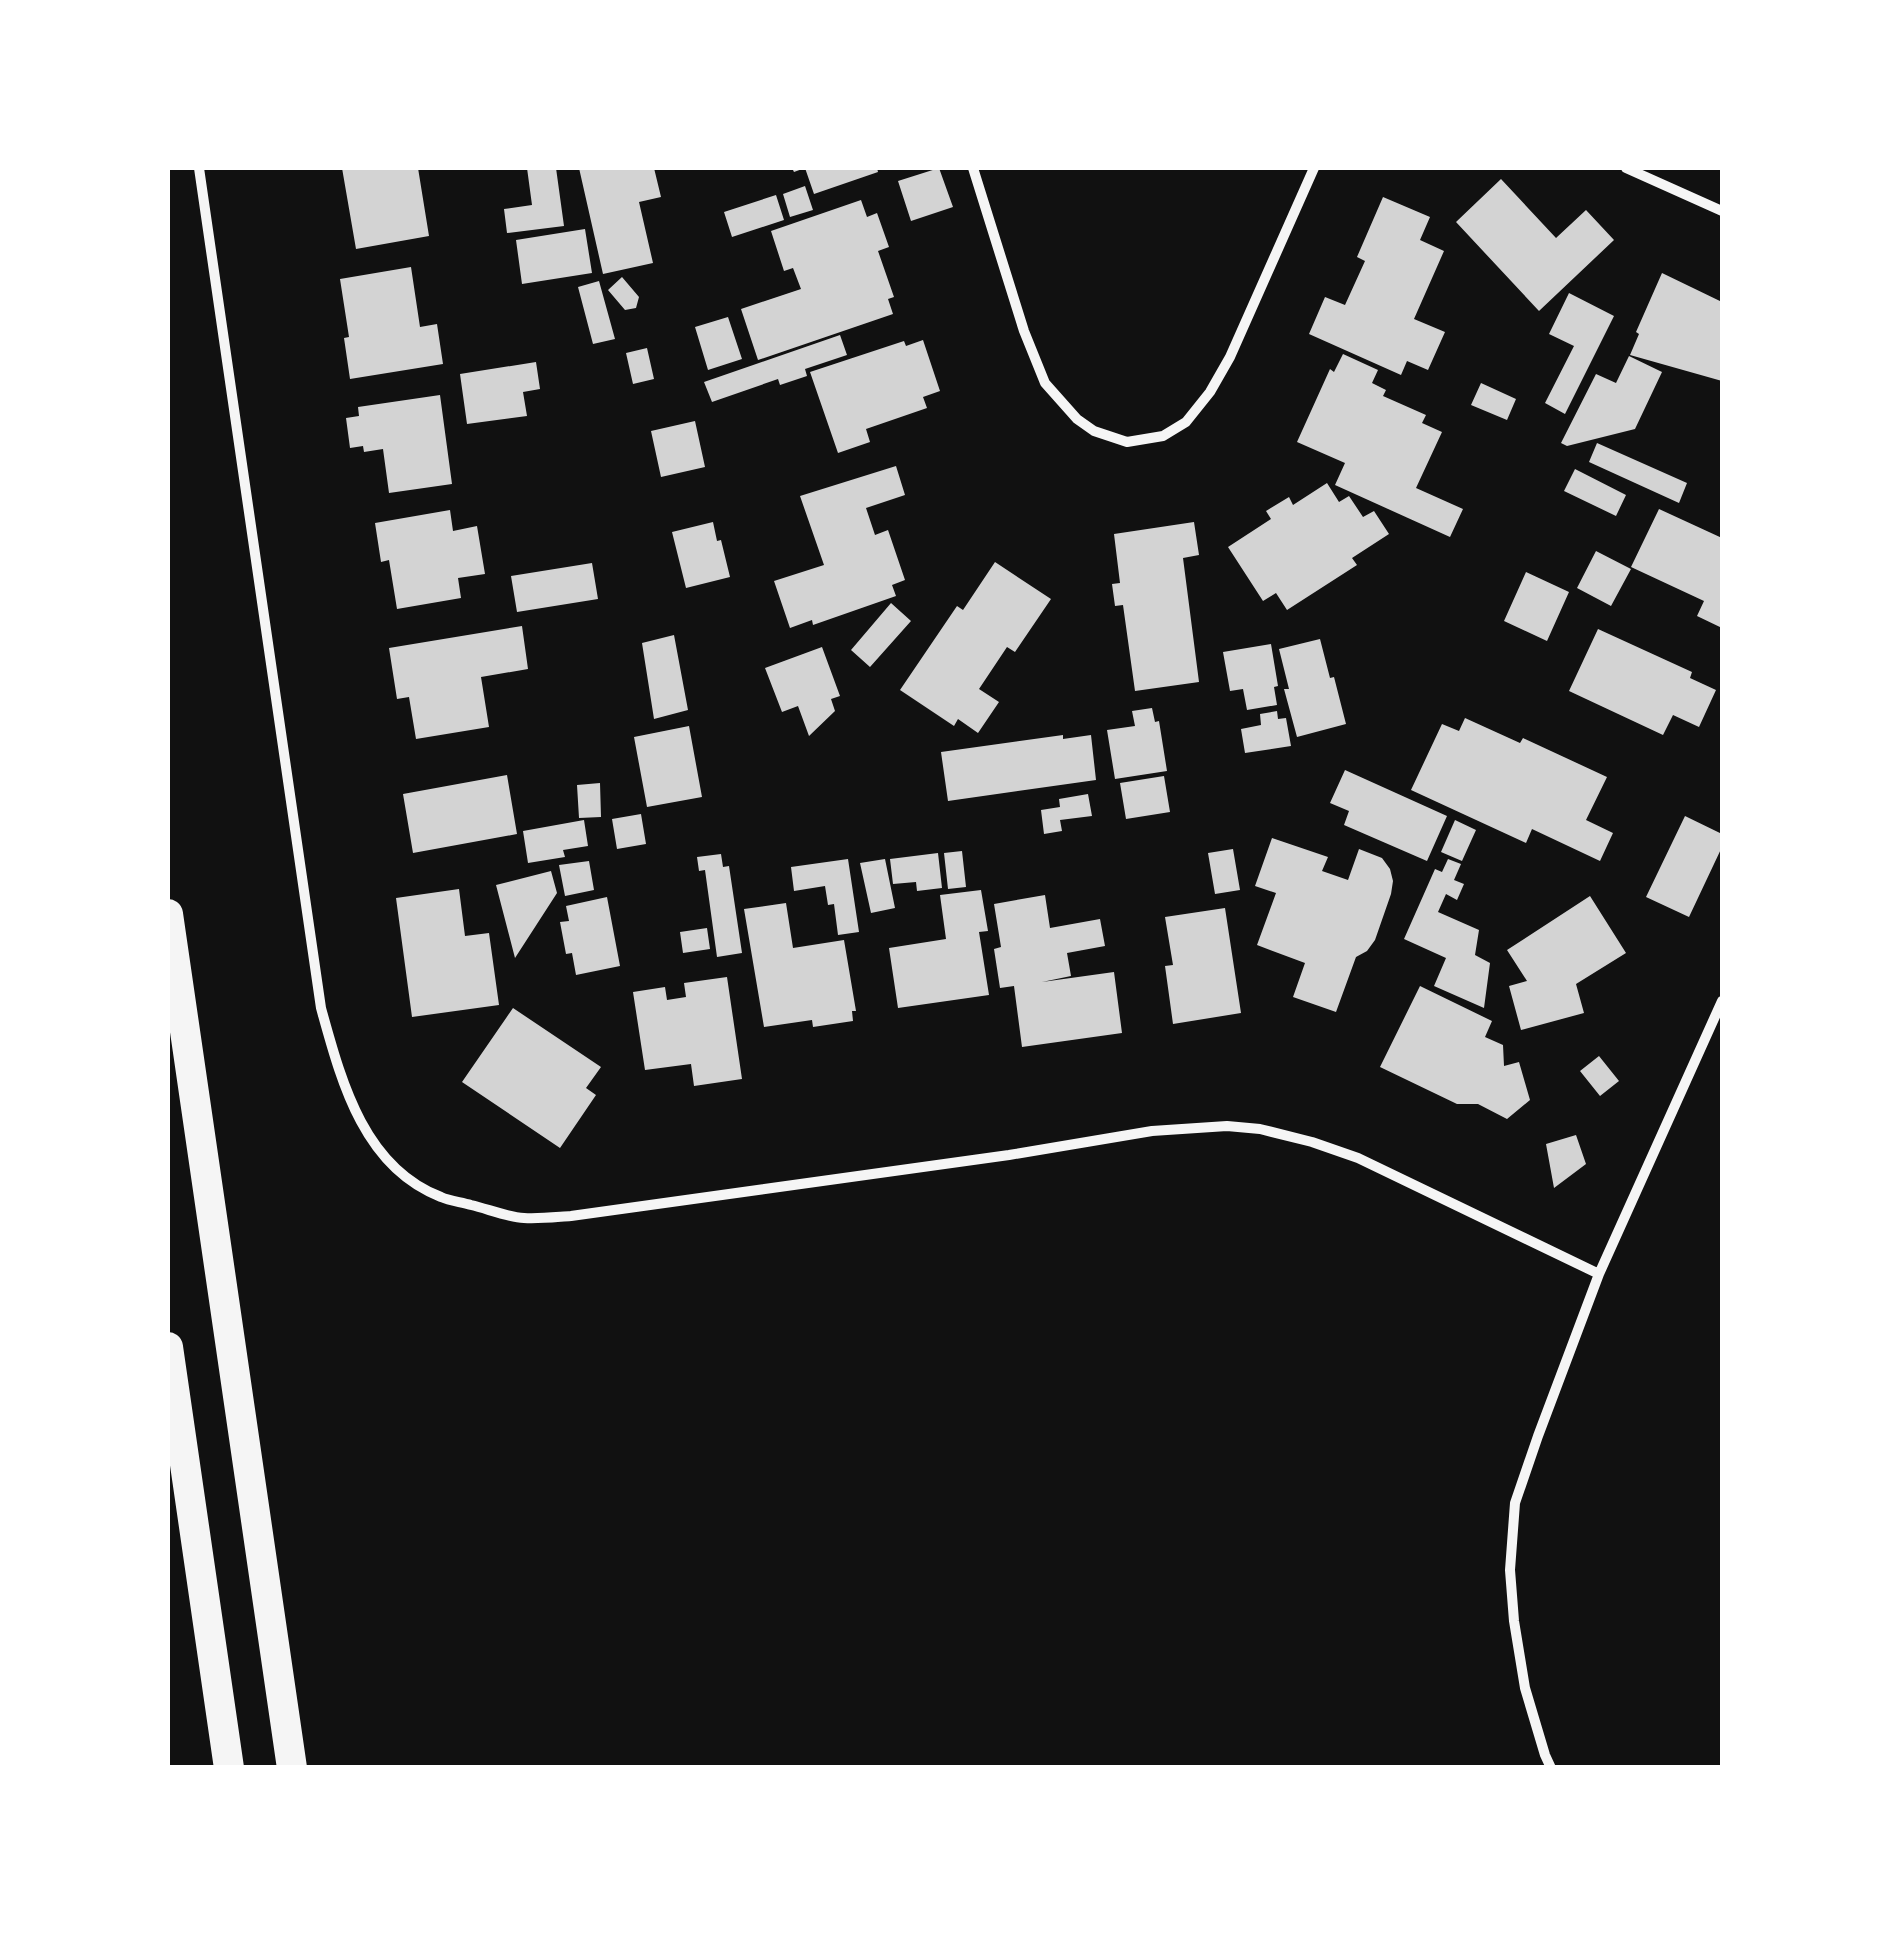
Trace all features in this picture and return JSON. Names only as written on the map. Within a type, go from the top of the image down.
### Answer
[{"type":"highway","points":[[168,914],[292,1768]]},
{"type":"highway","points":[[168,1346],[229,1768]]},
{"type":"street","points":[[199,168],[321,1008],[339,1073],[368,1136],[387,1160],[416,1184],[441,1197],[522,1218],[571,1216],[1152,1131],[1227,1126],[1260,1129],[1358,1158],[1599,1274]]},
{"type":"street","points":[[973,168],[1024,331],[1045,382],[1077,419],[1094,431],[1127,442],[1163,436],[1186,422],[1210,392],[1230,357],[1314,168]]},
{"type":"street","points":[[1626,168],[1722,211]]},
{"type":"street","points":[[1551,1768],[1524,1688],[1514,1621],[1510,1570],[1516,1502],[1599,1274],[1722,1001]]},
{"type":"building","points":[[342,168],[418,168],[429,236],[356,249]]},
{"type":"building","points":[[527,168],[556,168],[564,226],[507,233],[504,209],[532,205]]},
{"type":"building","points":[[579,168],[654,168],[661,197],[639,202],[653,263],[603,274]]},
{"type":"building","points":[[805,168],[877,168],[878,172],[814,194]]},
{"type":"building","points":[[939,168],[953,207],[911,221],[898,181]]},
{"type":"building","points":[[1501,179],[1556,238],[1586,210],[1614,240],[1539,311],[1456,222]]},
{"type":"building","points":[[805,186],[813,210],[790,217],[783,194]]},
{"type":"building","points":[[776,195],[784,220],[732,237],[724,212]]},
{"type":"building","points":[[1383,197],[1430,217],[1420,240],[1444,251],[1414,319],[1445,332],[1428,370],[1407,361],[1401,375],[1309,334],[1325,297],[1345,305],[1365,261],[1357,257]]},
{"type":"building","points":[[861,200],[867,217],[877,213],[889,247],[878,251],[894,297],[888,299],[893,314],[758,360],[741,309],[801,289],[793,268],[784,271],[771,231]]},
{"type":"building","points":[[585,229],[592,273],[522,284],[516,240]]},
{"type":"building","points":[[411,267],[420,327],[437,324],[443,364],[350,379],[344,338],[349,337],[340,279]]},
{"type":"building","points":[[1662,273],[1722,302],[1722,381],[1630,355]]},
{"type":"building","points":[[622,277],[639,297],[636,308],[625,310],[608,290]]},
{"type":"building","points":[[599,281],[615,339],[593,344],[578,287]]},
{"type":"building","points":[[1569,293],[1614,316],[1565,414],[1545,403],[1574,346],[1549,334]]},
{"type":"building","points":[[728,317],[742,359],[708,370],[695,327]]},
{"type":"building","points":[[840,335],[847,355],[805,369],[807,376],[780,385],[778,379],[712,402],[704,382]]},
{"type":"building","points":[[923,340],[940,391],[923,397],[927,408],[866,429],[870,442],[838,453],[810,372],[904,341],[906,346]]},
{"type":"building","points":[[647,348],[654,379],[633,384],[626,353]]},
{"type":"building","points":[[1343,354],[1378,370],[1372,383],[1386,390],[1383,396],[1426,415],[1422,423],[1442,432],[1416,488],[1463,509],[1450,537],[1335,485],[1345,463],[1297,442],[1330,369],[1334,372]]},
{"type":"building","points":[[1629,356],[1662,372],[1635,429],[1567,446],[1561,443],[1596,374],[1616,383]]},
{"type":"building","points":[[536,362],[540,389],[523,392],[527,416],[467,424],[460,374]]},
{"type":"building","points":[[1481,383],[1516,399],[1507,420],[1471,405]]},
{"type":"building","points":[[440,395],[452,484],[389,493],[383,449],[364,452],[363,446],[350,448],[346,418],[359,416],[358,407]]},
{"type":"building","points":[[695,421],[705,467],[661,477],[651,431]]},
{"type":"building","points":[[1597,443],[1687,483],[1679,503],[1589,462]]},
{"type":"building","points":[[896,466],[905,495],[866,508],[875,535],[888,530],[905,580],[892,585],[896,596],[813,625],[812,620],[790,628],[774,581],[824,565],[800,496]]},
{"type":"building","points":[[1575,469],[1626,495],[1616,516],[1564,491]]},
{"type":"building","points":[[1327,483],[1339,502],[1349,496],[1363,517],[1374,511],[1389,534],[1352,558],[1357,565],[1287,610],[1276,593],[1263,601],[1228,547],[1271,519],[1266,511],[1289,497],[1293,505]]},
{"type":"building","points":[[1659,509],[1722,538],[1722,628],[1697,616],[1704,601],[1631,567]]},
{"type":"building","points":[[450,510],[453,531],[477,526],[485,574],[458,578],[461,598],[397,609],[389,560],[381,562],[375,523]]},
{"type":"building","points":[[713,522],[730,577],[686,588],[672,532]]},
{"type":"building","points":[[1194,522],[1199,555],[1183,558],[1199,682],[1135,691],[1123,605],[1115,606],[1112,584],[1120,583],[1114,534]]},
{"type":"building","points":[[1596,551],[1631,569],[1611,606],[1577,588]]},
{"type":"building","points":[[995,562],[1051,599],[1015,652],[1007,647],[979,689],[999,702],[978,733],[958,719],[954,726],[900,690],[957,606],[963,610]]},
{"type":"building","points":[[592,563],[598,599],[517,612],[511,576]]},
{"type":"building","points":[[1526,572],[1569,592],[1547,641],[1504,621]]},
{"type":"building","points":[[891,603],[911,621],[870,667],[851,650]]},
{"type":"building","points":[[522,626],[528,669],[481,677],[489,727],[416,739],[409,697],[397,699],[389,648]]},
{"type":"building","points":[[1598,629],[1692,672],[1690,678],[1716,690],[1699,727],[1673,715],[1663,735],[1569,691]]},
{"type":"building","points":[[674,635],[688,710],[654,719],[642,643]]},
{"type":"building","points":[[1320,639],[1346,724],[1297,737],[1284,689],[1289,689],[1279,649]]},
{"type":"building","points":[[1271,644],[1277,705],[1247,710],[1243,689],[1230,691],[1223,652]]},
{"type":"building","points":[[822,647],[840,696],[831,699],[835,711],[809,736],[798,706],[782,712],[765,668]]},
{"type":"building","points":[[1152,708],[1155,722],[1159,721],[1167,771],[1115,779],[1107,730],[1135,726],[1132,711]]},
{"type":"building","points":[[1277,711],[1278,719],[1286,718],[1291,746],[1245,753],[1241,729],[1261,725],[1260,714]]},
{"type":"building","points":[[1465,718],[1520,743],[1523,738],[1607,777],[1586,820],[1613,833],[1600,861],[1532,829],[1526,843],[1411,790],[1442,724],[1459,731]]},
{"type":"building","points":[[689,726],[702,797],[647,807],[634,737]]},
{"type":"building","points":[[1063,735],[1063,739],[1091,735],[1096,780],[948,801],[941,752]]},
{"type":"building","points":[[1345,770],[1447,816],[1427,861],[1344,825],[1349,811],[1330,803]]},
{"type":"building","points":[[507,775],[517,834],[413,853],[403,794]]},
{"type":"building","points":[[1164,776],[1170,812],[1126,819],[1120,783]]},
{"type":"building","points":[[600,783],[601,817],[579,818],[577,785]]},
{"type":"building","points":[[1088,794],[1092,816],[1060,820],[1062,831],[1044,834],[1041,810],[1060,807],[1059,799]]},
{"type":"building","points":[[641,814],[646,844],[617,849],[612,819]]},
{"type":"building","points":[[1685,816],[1722,834],[1722,847],[1689,917],[1646,897]]},
{"type":"building","points":[[584,820],[588,846],[563,850],[565,857],[528,863],[523,831]]},
{"type":"building","points":[[1455,820],[1476,830],[1462,861],[1441,852]]},
{"type":"building","points":[[1272,838],[1328,857],[1322,871],[1348,880],[1359,849],[1382,858],[1390,869],[1391,894],[1375,940],[1356,957],[1336,1012],[1293,997],[1305,963],[1257,945],[1276,893],[1255,886]]},
{"type":"building","points":[[1233,849],[1240,890],[1215,894],[1208,853]]},
{"type":"building","points":[[962,851],[966,887],[948,889],[944,853]]},
{"type":"building","points":[[938,853],[942,888],[917,891],[916,882],[893,884],[890,859]]},
{"type":"building","points":[[721,854],[723,867],[729,866],[742,953],[717,957],[705,870],[699,871],[697,857]]},
{"type":"building","points":[[848,859],[859,932],[838,935],[834,904],[828,905],[825,886],[794,891],[791,867]]},
{"type":"building","points":[[885,859],[895,908],[871,913],[860,863]]},
{"type":"building","points":[[1448,859],[1461,864],[1454,880],[1464,884],[1457,900],[1446,894],[1438,912],[1479,930],[1475,955],[1490,963],[1484,1008],[1434,986],[1446,958],[1404,939],[1435,869],[1442,872]]},
{"type":"building","points":[[589,861],[594,890],[565,896],[559,865]]},
{"type":"building","points":[[551,871],[557,893],[515,958],[496,885]]},
{"type":"building","points":[[459,889],[465,936],[489,933],[499,1005],[412,1017],[396,898]]},
{"type":"building","points":[[981,890],[988,931],[979,932],[989,995],[898,1008],[889,948],[946,939],[940,895]]},
{"type":"building","points":[[1045,895],[1050,928],[1100,919],[1105,946],[1067,953],[1071,976],[1042,982],[1114,972],[1122,1033],[1022,1047],[1014,986],[1000,988],[994,949],[1001,947],[994,904]]},
{"type":"building","points":[[1590,896],[1626,953],[1576,984],[1584,1013],[1521,1030],[1509,986],[1527,981],[1507,950]]},
{"type":"building","points":[[607,897],[620,966],[576,975],[572,953],[566,954],[560,922],[569,921],[566,906]]},
{"type":"building","points":[[786,903],[793,948],[844,940],[856,1011],[852,1011],[853,1021],[813,1027],[812,1020],[764,1027],[744,909]]},
{"type":"building","points":[[1225,908],[1241,1013],[1173,1024],[1165,966],[1173,965],[1165,917]]},
{"type":"building","points":[[707,928],[710,949],[683,953],[680,932]]},
{"type":"building","points":[[727,977],[742,1079],[694,1086],[691,1064],[645,1070],[633,992],[665,987],[667,1000],[686,997],[684,983]]},
{"type":"building","points":[[1420,986],[1492,1021],[1485,1037],[1503,1045],[1504,1066],[1519,1062],[1530,1100],[1507,1119],[1478,1104],[1457,1104],[1380,1067]]},
{"type":"building","points":[[513,1008],[601,1067],[586,1088],[596,1095],[560,1148],[462,1082]]},
{"type":"building","points":[[1599,1056],[1619,1081],[1600,1096],[1580,1071]]},
{"type":"building","points":[[1576,1135],[1586,1164],[1554,1188],[1546,1144]]}]
